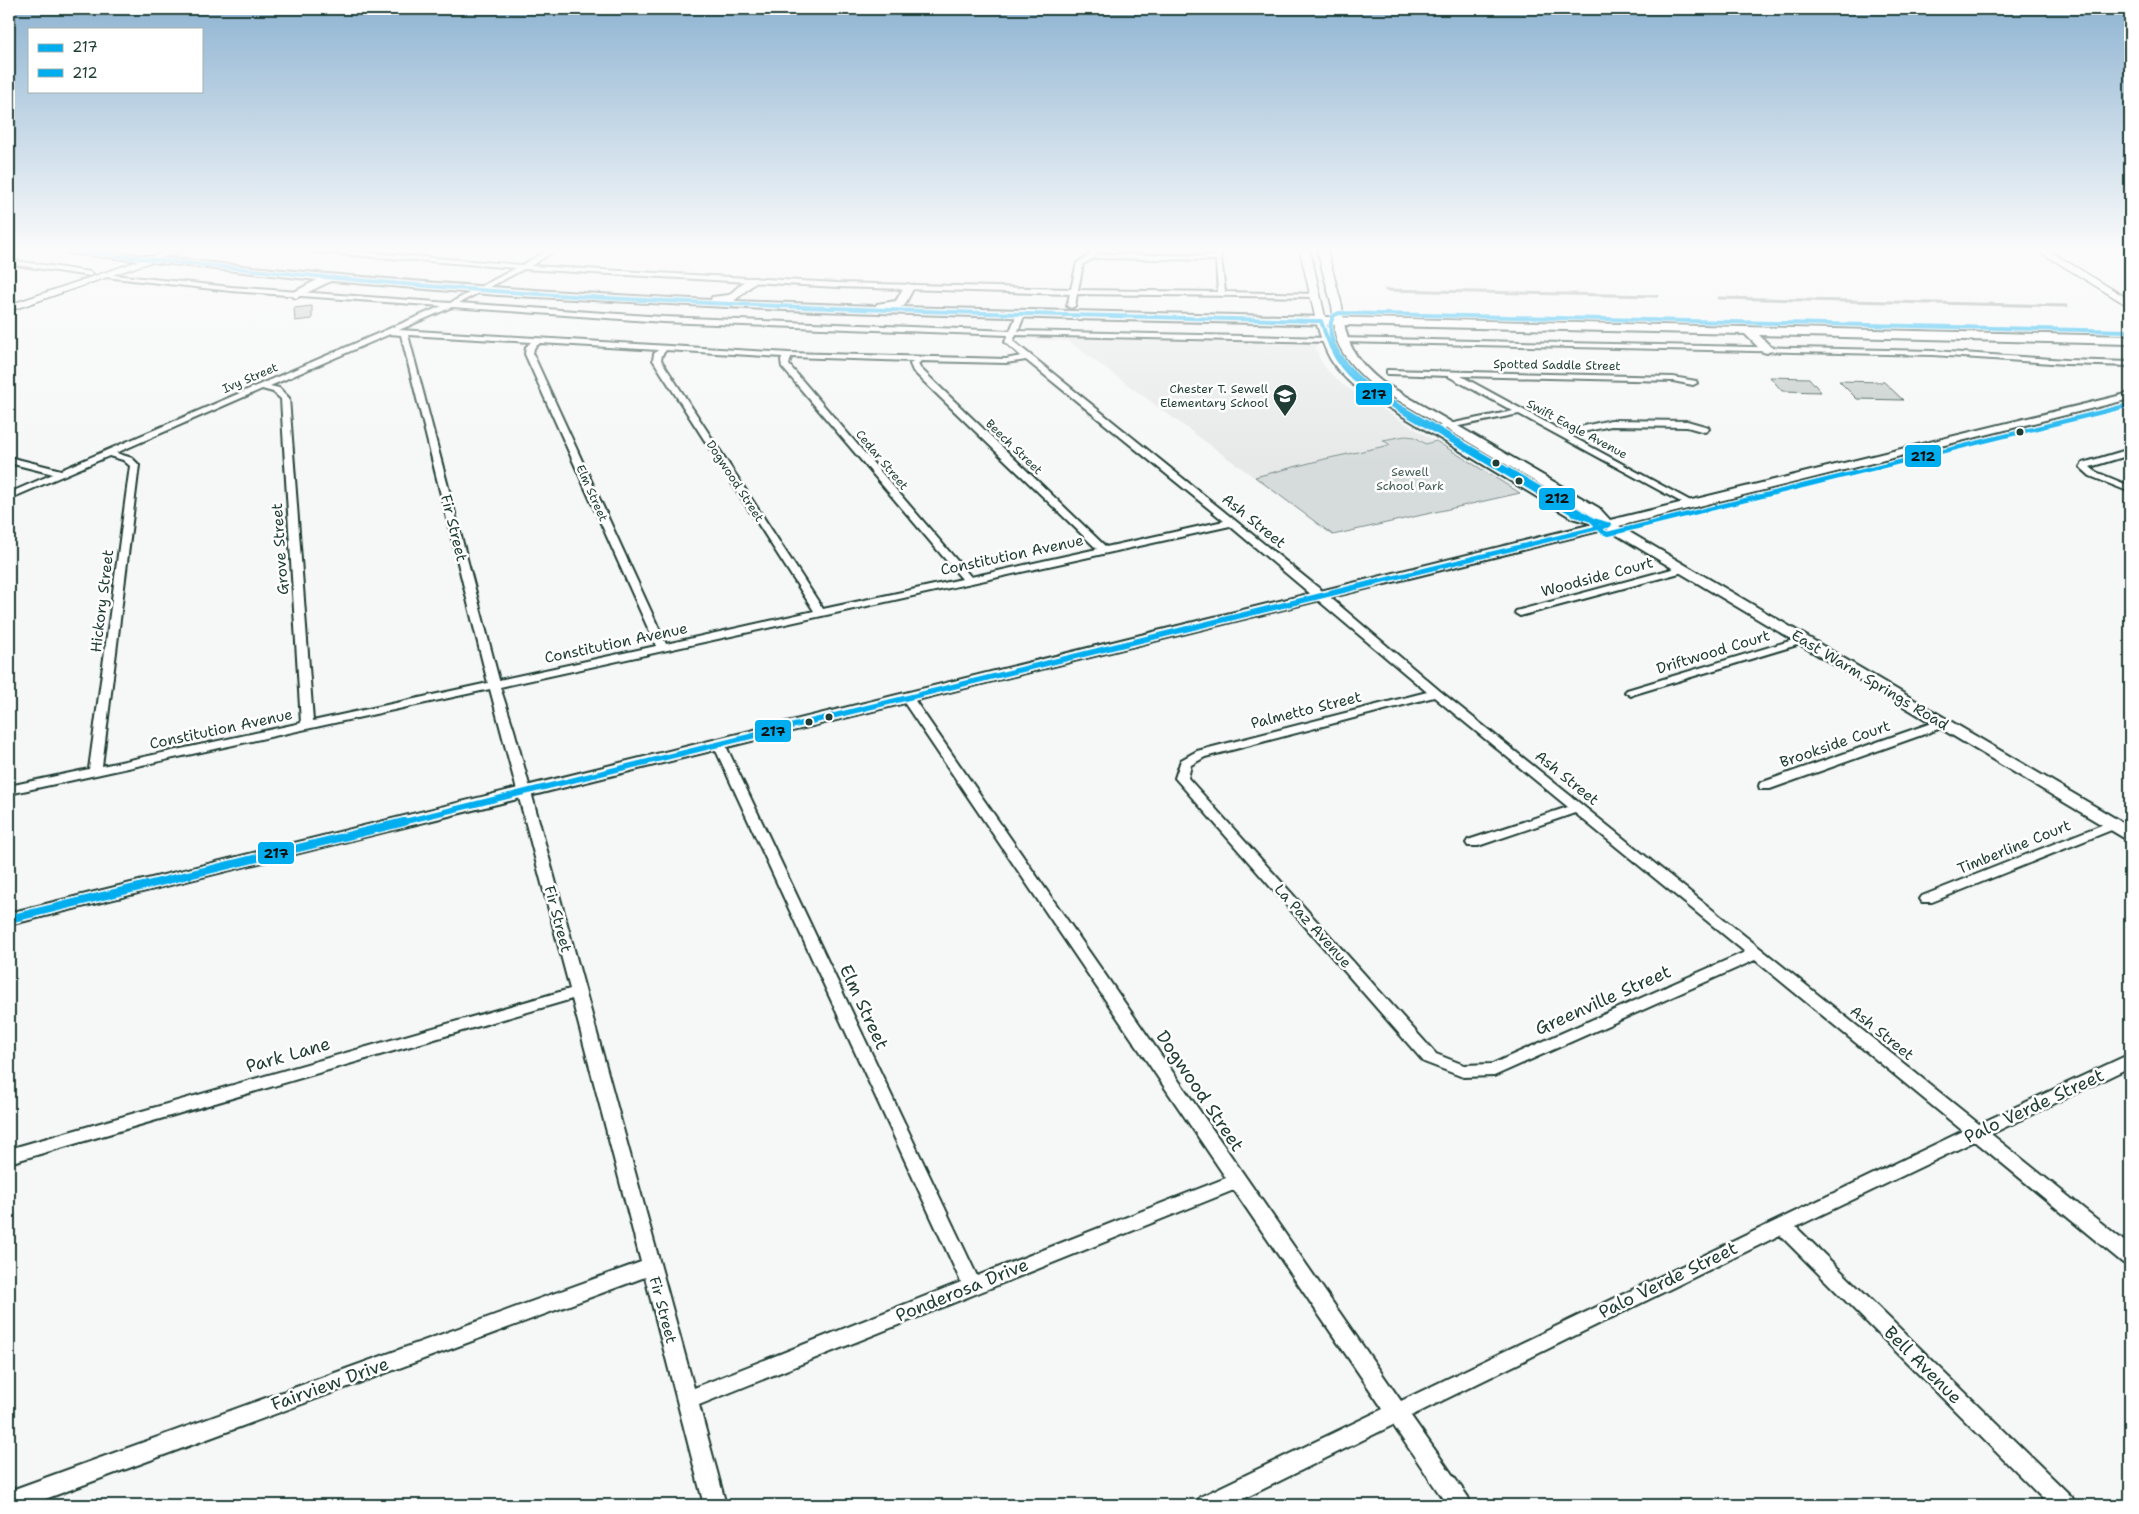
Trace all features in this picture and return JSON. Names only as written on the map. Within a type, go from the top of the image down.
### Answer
[{"type":"main road","points":[[1423,321],[1593,328],[2130,340]]},
{"type":"main road","points":[[1593,328],[1628,323],[1690,325],[1702,321]]},
{"type":"main road","points":[[1731,321],[2130,330]]},
{"type":"main road","points":[[1748,331],[1754,328],[1834,329],[1872,324]]},
{"type":"main road","points":[[1748,331],[1767,349]]},
{"type":"street","name":"Ivy Street","points":[[9,496],[262,387],[397,333],[421,321]]},
{"type":"street","points":[[717,321],[1013,332],[1326,340]]},
{"type":"street","points":[[1013,332],[1018,321]]},
{"type":"street","name":"East Warm Springs Road","points":[[1321,321],[1330,353],[1336,364],[1362,387],[1576,515],[1609,525],[2130,834]]},
{"type":"street","name":"East Warm Springs Road","points":[[1339,321],[1347,354],[1365,374],[1387,389],[1595,511],[1609,525]]},
{"type":"street","name":"Ash Street","points":[[1013,332],[1009,342],[1322,596],[1436,693],[2130,1257]]},
{"type":"street","points":[[397,333],[789,355],[1006,361],[1028,357]]},
{"type":"street","name":"Fir Street","points":[[397,333],[525,792],[716,1505]]},
{"type":"street","points":[[1343,340],[1933,353],[2066,362],[2130,364]]},
{"type":"street","name":"Elm Street","points":[[538,341],[530,347],[528,354],[662,648]]},
{"type":"street","name":"Dogwood Street","points":[[663,349],[658,354],[657,360],[820,613]]},
{"type":"street","name":"Cedar Street","points":[[789,355],[785,360],[785,364],[968,580]]},
{"type":"street","name":"Beech Street","points":[[918,358],[914,364],[916,369],[1104,550]]},
{"type":"street","name":"Spotted Saddle Street","points":[[1390,372],[1673,379],[1692,384]]},
{"type":"street","name":"Swift Eagle Avenue","points":[[1450,374],[1693,505]]},
{"type":"street","name":"Grove Street","points":[[262,387],[276,390],[285,398],[307,726]]},
{"type":"street","points":[[9,919],[2130,396]]},
{"type":"street","points":[[1432,430],[1519,412]]},
{"type":"street","points":[[1560,434],[1611,423],[1687,424],[1705,429]]},
{"type":"street","points":[[2130,452],[2086,465],[2085,467],[2093,474],[2130,489]]},
{"type":"street","name":"Hickory Street","points":[[95,772],[135,465],[121,456],[107,453]]},
{"type":"street","points":[[9,460],[62,473]]},
{"type":"street","name":"Constitution Avenue","points":[[9,790],[1230,523]]},
{"type":"street","name":"Woodside Court","points":[[1520,613],[1683,569]]},
{"type":"street","name":"Driftwood Court","points":[[1631,692],[1803,640]]},
{"type":"street","name":"Palmetto Street","points":[[1185,763],[1201,754],[1436,693]]},
{"type":"street","name":"Dogwood Street","points":[[907,698],[1236,1181],[1460,1505]]},
{"type":"street","name":"Brookside Court","points":[[1765,786],[1943,723]]},
{"type":"street","name":"Elm Street","points":[[719,744],[972,1286]]},
{"type":"street","name":"La Paz Avenue","points":[[1185,763],[1181,778],[1430,1058],[1463,1071]]},
{"type":"street","points":[[1473,842],[1577,808]]},
{"type":"street","name":"Timberline Court","points":[[1926,899],[2114,824]]},
{"type":"street","name":"Greenville Street","points":[[1463,1071],[1494,1070],[1757,954]]},
{"type":"street","name":"Park Lane","points":[[9,1156],[578,992]]},
{"type":"street","name":"Palo Verde Street","points":[[1208,1505],[1782,1225],[2130,1060]]},
{"type":"street","name":"Ponderosa Drive","points":[[688,1400],[1236,1181]]},
{"type":"street","name":"Bell Avenue","points":[[1782,1225],[2064,1505]]},
{"type":"street","name":"Fairview Drive","points":[[9,1502],[652,1266]]},
{"type":"shaded area","name":"Chester T. Sewell Elementary School","points":[[1028,331],[1317,338],[1316,348],[1320,359],[1327,370],[1343,385],[1520,493],[1333,535],[1068,341],[1020,339]]},
{"type":"green space","name":"Sewell School Park","points":[[1405,436],[1415,437],[1426,444],[1436,441],[1520,493],[1333,535],[1255,477],[1390,445],[1383,440]]},
{"type":"building","points":[[1770,377],[1809,378],[1821,392],[1782,391]]},
{"type":"building","points":[[1839,381],[1884,382],[1903,400],[1857,399]]},
{"type":"transit line","name":"217","points":[[1306,321],[1321,321],[1335,358],[1362,387],[1576,515],[1609,525]]},
{"type":"transit line","name":"212","points":[[1331,321],[1333,340],[1341,357],[1358,379],[1372,391],[1590,518],[1603,532],[1608,534],[2130,405]]},
{"type":"transit line","name":"212","points":[[1675,321],[2130,331]]},
{"type":"transit line","name":"217","points":[[9,919],[1609,525]]},
{"type":"place","name":"Chester T. Sewell Elementary School","points":[[1285,417]]}]
